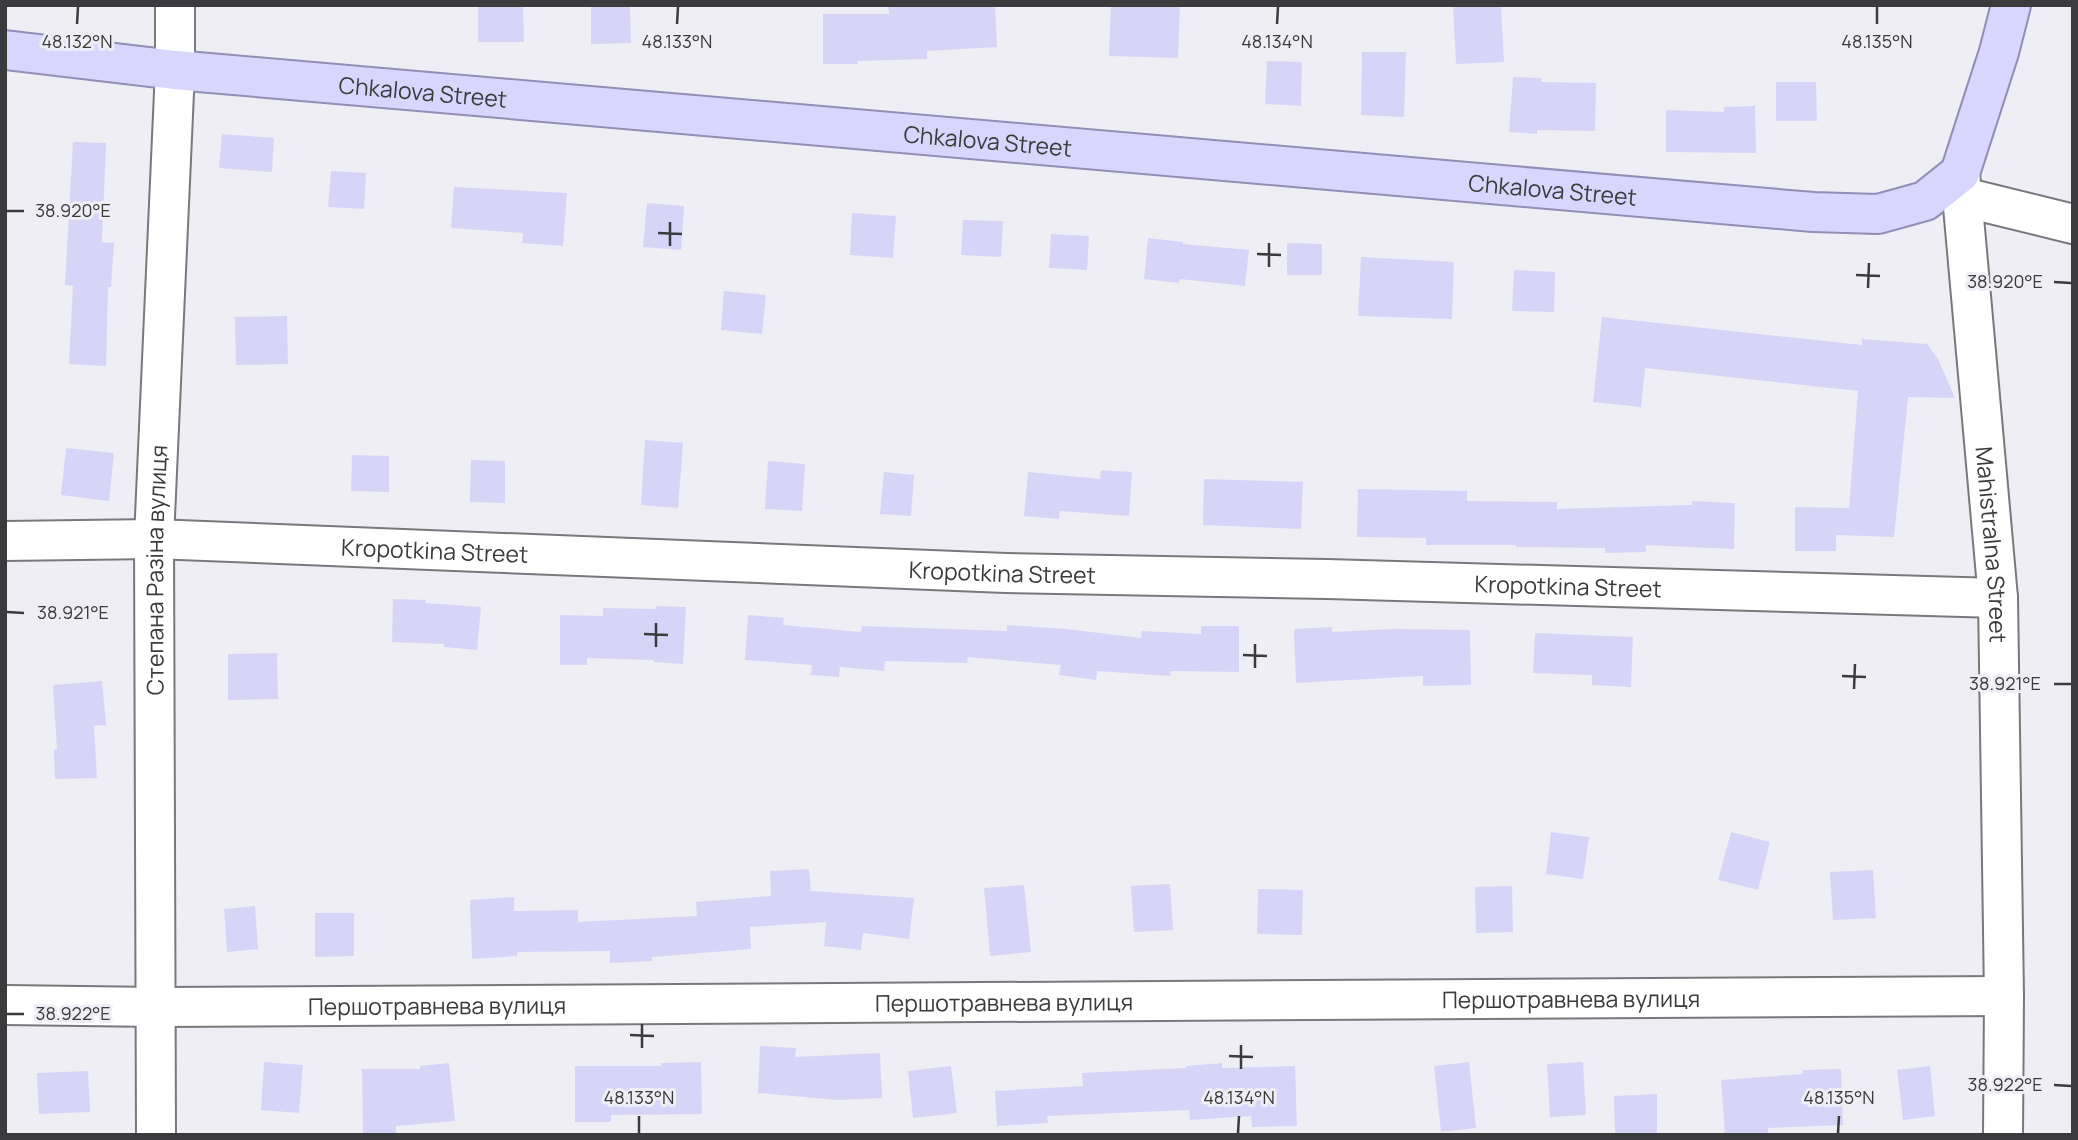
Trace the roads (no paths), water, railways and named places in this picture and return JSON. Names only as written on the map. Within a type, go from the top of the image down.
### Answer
[{"type":"main road","name":"Mahistralna Street","points":[[1962,185],[2011,5]]},
{"type":"main road","name":"Chkalova Street","points":[[5,50],[175,70],[1813,212],[1878,214],[1925,201],[1962,185]]},
{"type":"street","name":"Степана Разіна вулиця","points":[[156,1135],[154,539],[175,70],[175,5]]},
{"type":"street","points":[[1962,185],[2073,224]]},
{"type":"street","name":"Mahistralna Street","points":[[1962,185],[1998,598],[2004,996],[2003,1135]]},
{"type":"street","name":"Kropotkina Street","points":[[5,541],[154,539],[1006,573],[1998,598]]},
{"type":"street","name":"Першотравнева вулиця","points":[[5,1005],[157,1007],[2004,996]]}]
